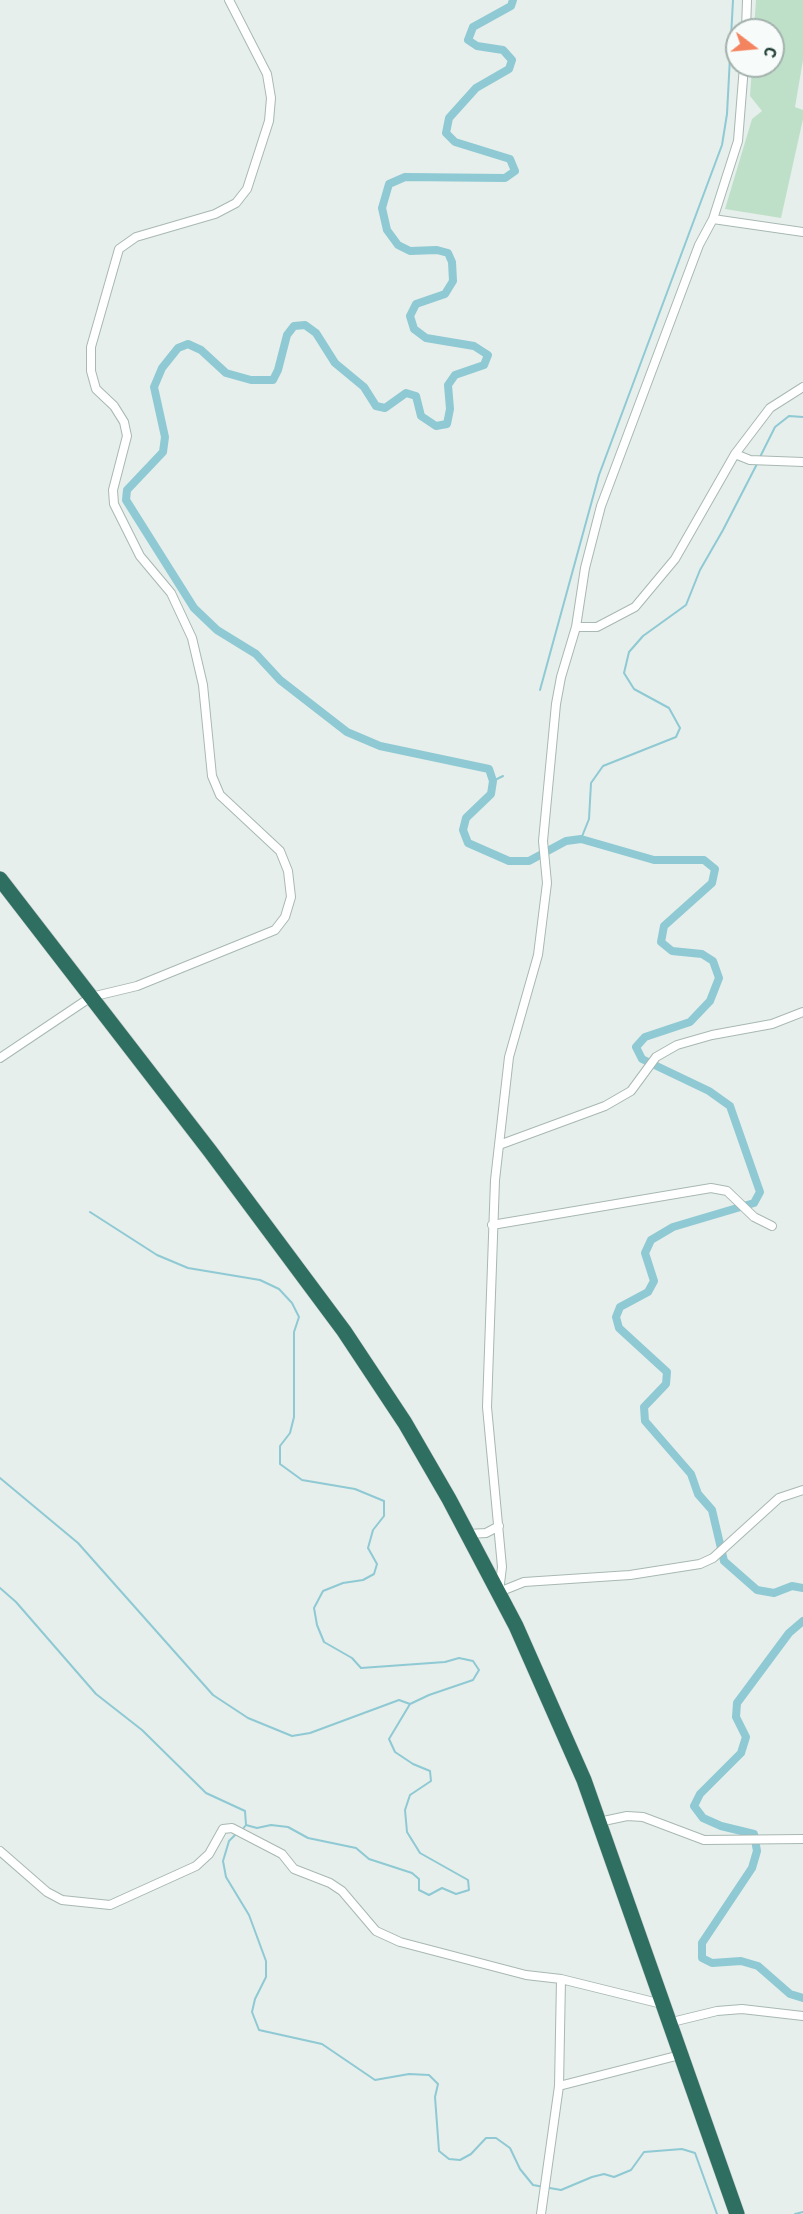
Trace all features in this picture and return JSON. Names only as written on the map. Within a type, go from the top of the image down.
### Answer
[{"type":"highway","points":[[0,879],[344,1331],[405,1423],[468,1534],[499,1592],[563,1729],[599,1822],[737,2214]]},
{"type":"street","points":[[0,1058],[91,997],[137,986],[275,930],[285,917],[291,897],[288,871],[280,851],[220,795],[212,776],[203,685],[192,638],[171,592],[140,556],[114,504],[113,490],[127,436],[124,422],[114,406],[96,389],[91,371],[92,347],[118,249],[136,237],[215,214],[236,203],[247,189],[269,121],[271,98],[267,74],[229,0]]},
{"type":"street","points":[[746,18],[747,0]]},
{"type":"street","points":[[743,78],[738,141],[713,219],[699,245],[601,506],[585,568],[576,627],[561,677],[556,704],[543,841],[547,883],[538,955],[509,1057],[492,1225],[487,1407],[502,1567],[499,1592],[524,1582],[630,1575],[700,1564],[713,1558],[779,1498],[803,1488]]},
{"type":"street","points":[[713,219],[803,232]]},
{"type":"street","points":[[576,627],[597,627],[636,607],[675,559],[735,454],[770,408],[803,387]]},
{"type":"street","points":[[735,454],[750,460],[803,462]]},
{"type":"street","points":[[499,1145],[605,1106],[631,1091],[656,1057],[677,1045],[712,1035],[772,1024],[803,1012]]},
{"type":"street","points":[[492,1225],[711,1188],[727,1191],[754,1217],[772,1226]]},
{"type":"street","points":[[468,1534],[486,1533],[498,1526]]},
{"type":"street","points":[[599,1822],[627,1816],[643,1817],[704,1840],[803,1839]]},
{"type":"street","points":[[0,1851],[47,1892],[62,1900],[110,1905],[196,1866],[209,1854],[223,1829],[232,1828],[282,1854],[294,1869],[336,1887],[362,1917],[384,1935],[400,1942],[526,1975],[561,1979],[662,2004]]},
{"type":"street","points":[[541,2214],[559,2086],[561,1979]]},
{"type":"street","points":[[668,2023],[717,2011],[742,2009],[803,2016]]},
{"type":"street","points":[[559,2086],[680,2055]]},
{"type":"green space","points":[[756,0],[803,0],[803,60],[795,107],[803,110],[803,119],[781,218],[725,209],[752,119],[762,111],[750,96],[751,78],[785,78],[785,18],[755,18]]},
{"type":"waterway","points":[[513,0],[511,6],[473,27],[468,40],[477,46],[503,50],[512,60],[509,69],[476,88],[449,118],[446,133],[455,142],[510,159],[515,171],[505,178],[405,177],[389,184],[382,208],[387,230],[398,245],[410,251],[437,250],[448,253],[452,262],[453,281],[445,294],[416,304],[410,316],[414,329],[426,338],[474,346],[488,355],[484,365],[455,375],[448,385],[450,409],[447,424],[436,426],[421,416],[416,396],[406,393],[385,408],[376,406],[364,387],[335,363],[316,333],[305,325],[294,326],[287,335],[278,370],[273,380],[251,380],[226,373],[201,350],[188,344],[178,348],[162,368],[154,387],[165,437],[163,452],[127,490],[126,500],[194,608],[217,630],[256,654],[280,680],[347,732],[380,746],[489,769],[493,781],[491,794],[466,818],[463,830],[468,843],[509,861],[529,861],[566,841],[581,839],[654,860],[704,860],[715,869],[712,883],[664,926],[661,942],[672,951],[702,954],[713,961],[719,978],[710,1001],[690,1022],[645,1037],[636,1047],[642,1059],[709,1091],[730,1106],[760,1192],[754,1203],[673,1227],[651,1240],[645,1253],[654,1281],[648,1292],[620,1307],[616,1317],[619,1328],[667,1372],[666,1384],[644,1407],[645,1421],[691,1474],[698,1494],[712,1510],[724,1561],[757,1590],[774,1593],[792,1586],[803,1588]]},
{"type":"waterway","points":[[540,690],[599,475],[722,145],[727,114],[733,0]]},
{"type":"waterway","points":[[760,457],[775,427],[789,416],[803,417]]},
{"type":"waterway","points":[[581,839],[589,819],[591,783],[603,766],[676,737],[680,728],[669,708],[634,689],[624,673],[629,652],[643,636],[686,605],[700,570],[758,462]]},
{"type":"waterway","points":[[493,781],[503,776]]},
{"type":"waterway","points":[[90,1212],[157,1255],[188,1268],[260,1280],[279,1289],[292,1303],[299,1317],[294,1332],[294,1417],[290,1433],[280,1446],[280,1464],[302,1480],[355,1489],[384,1501],[384,1516],[373,1530],[368,1548],[377,1564],[374,1574],[363,1580],[343,1583],[323,1591],[314,1608],[317,1625],[324,1642],[352,1658],[361,1668],[445,1662],[459,1658],[473,1661],[479,1670],[473,1680],[410,1704],[389,1739],[395,1752],[413,1764],[430,1771],[431,1781],[410,1795],[405,1810],[407,1832],[420,1853],[468,1880],[469,1890],[456,1894],[442,1888],[429,1895],[419,1890],[419,1879],[412,1873],[369,1859],[356,1848],[308,1838],[288,1827],[271,1825],[257,1828],[246,1825],[242,1830]]},
{"type":"waterway","points":[[0,1478],[78,1543],[213,1695],[248,1718],[292,1736],[310,1733],[399,1700],[410,1704]]},
{"type":"waterway","points":[[0,1588],[16,1602],[96,1694],[142,1730],[206,1793],[245,1811],[246,1825]]},
{"type":"waterway","points":[[803,1621],[789,1633],[737,1703],[736,1717],[746,1737],[741,1753],[700,1794],[694,1806],[703,1818],[721,1826],[754,1834],[757,1851],[752,1868],[702,1943],[702,1958],[712,1963],[741,1961],[758,1966],[790,1994],[803,1998]]},
{"type":"waterway","points":[[237,1833],[229,1841],[223,1861],[226,1877],[249,1915],[266,1961],[266,1977],[255,1999],[252,2012],[259,2030],[322,2044],[375,2080],[409,2074],[429,2075],[438,2084],[435,2097],[439,2151],[449,2159],[460,2160],[471,2154],[486,2138],[496,2138],[510,2148],[520,2169],[533,2185],[561,2190],[592,2177],[604,2174],[614,2177],[631,2170],[644,2152],[682,2149],[695,2153],[717,2214]]},
{"type":"waterway","points":[[795,2214],[803,2212]]}]
